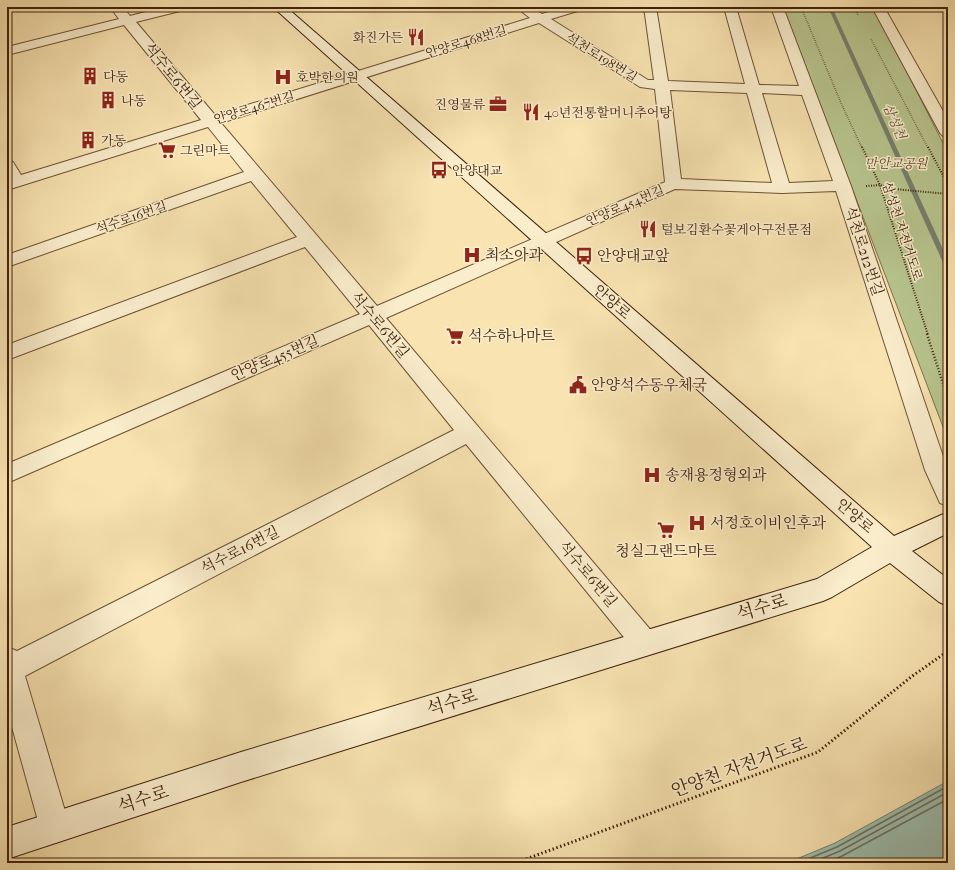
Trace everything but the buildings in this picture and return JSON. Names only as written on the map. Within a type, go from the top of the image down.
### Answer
[{"type":"street","points":[[7,51],[122,13],[180,7]]},
{"type":"street","name":"안양로","points":[[279,7],[542,241],[892,548],[948,594]]},
{"type":"street","name":"석천로198번길","points":[[522,7],[645,84],[808,91]]},
{"type":"street","name":"안양로468번길","points":[[355,76],[577,7]]},
{"type":"street","points":[[650,7],[662,85],[673,184]]},
{"type":"street","points":[[730,7],[782,188]]},
{"type":"street","name":"석천로212번길","points":[[777,7],[843,186],[933,462],[948,496]]},
{"type":"street","points":[[878,7],[948,133]]},
{"type":"street","name":"석수로6번길","points":[[122,13],[210,121],[645,643]]},
{"type":"street","name":"안양로467번길","points":[[7,165],[11,184],[355,76]]},
{"type":"street","name":"석수로16번길","points":[[7,261],[254,174]]},
{"type":"street","name":"안양로454번길","points":[[542,241],[673,184],[782,188],[843,186]]},
{"type":"street","points":[[7,353],[309,239]]},
{"type":"street","name":"안양로455번길","points":[[7,474],[542,241]]},
{"type":"street","name":"석수로16번길","points":[[55,828],[8,664],[470,432]]},
{"type":"street","name":"석수로","points":[[7,843],[241,767],[822,589],[892,548],[948,522]]},
{"type":"path","name":"삼성천 자전거도로","points":[[801,7],[841,102],[880,185],[948,399]]},
{"type":"path","points":[[854,7],[861,21]]},
{"type":"path","points":[[869,34],[948,185]]},
{"type":"path","points":[[880,185],[899,189],[948,194]]},
{"type":"path","name":"안양천 자전거도로","points":[[515,863],[818,752],[911,677],[948,651]]},
{"type":"green space","name":"만안교공원","points":[[783,7],[874,7],[948,153],[948,440]]},
{"type":"water","points":[[948,781],[948,863],[787,863],[835,843]]},
{"type":"waterway","name":"삼성천","points":[[830,7],[948,267]]},
{"type":"place","name":"화진가든","points":[[416,37]]},
{"type":"place","name":"다동","points":[[90,76]]},
{"type":"place","name":"호박한의원","points":[[283,77]]},
{"type":"place","name":"나동","points":[[108,100]]},
{"type":"place","name":"진영물류","points":[[498,104]]},
{"type":"place","name":"40년전통할머니추어탕","points":[[531,112]]},
{"type":"place","name":"가동","points":[[88,140]]},
{"type":"place","name":"그린마트","points":[[167,150]]},
{"type":"place","name":"안양대교","points":[[439,170]]},
{"type":"place","name":"털보김환수꽃게아구전문점","points":[[648,229]]},
{"type":"place","name":"최소아과","points":[[472,255]]},
{"type":"place","name":"안양대교앞","points":[[584,256]]},
{"type":"place","name":"석수하나마트","points":[[455,336]]},
{"type":"place","name":"안양석수동우체국","points":[[578,385]]},
{"type":"place","name":"송재용정형외과","points":[[652,475]]},
{"type":"place","name":"서정호이비인후과","points":[[697,523]]},
{"type":"place","name":"청실그랜드마트","points":[[666,530]]}]
